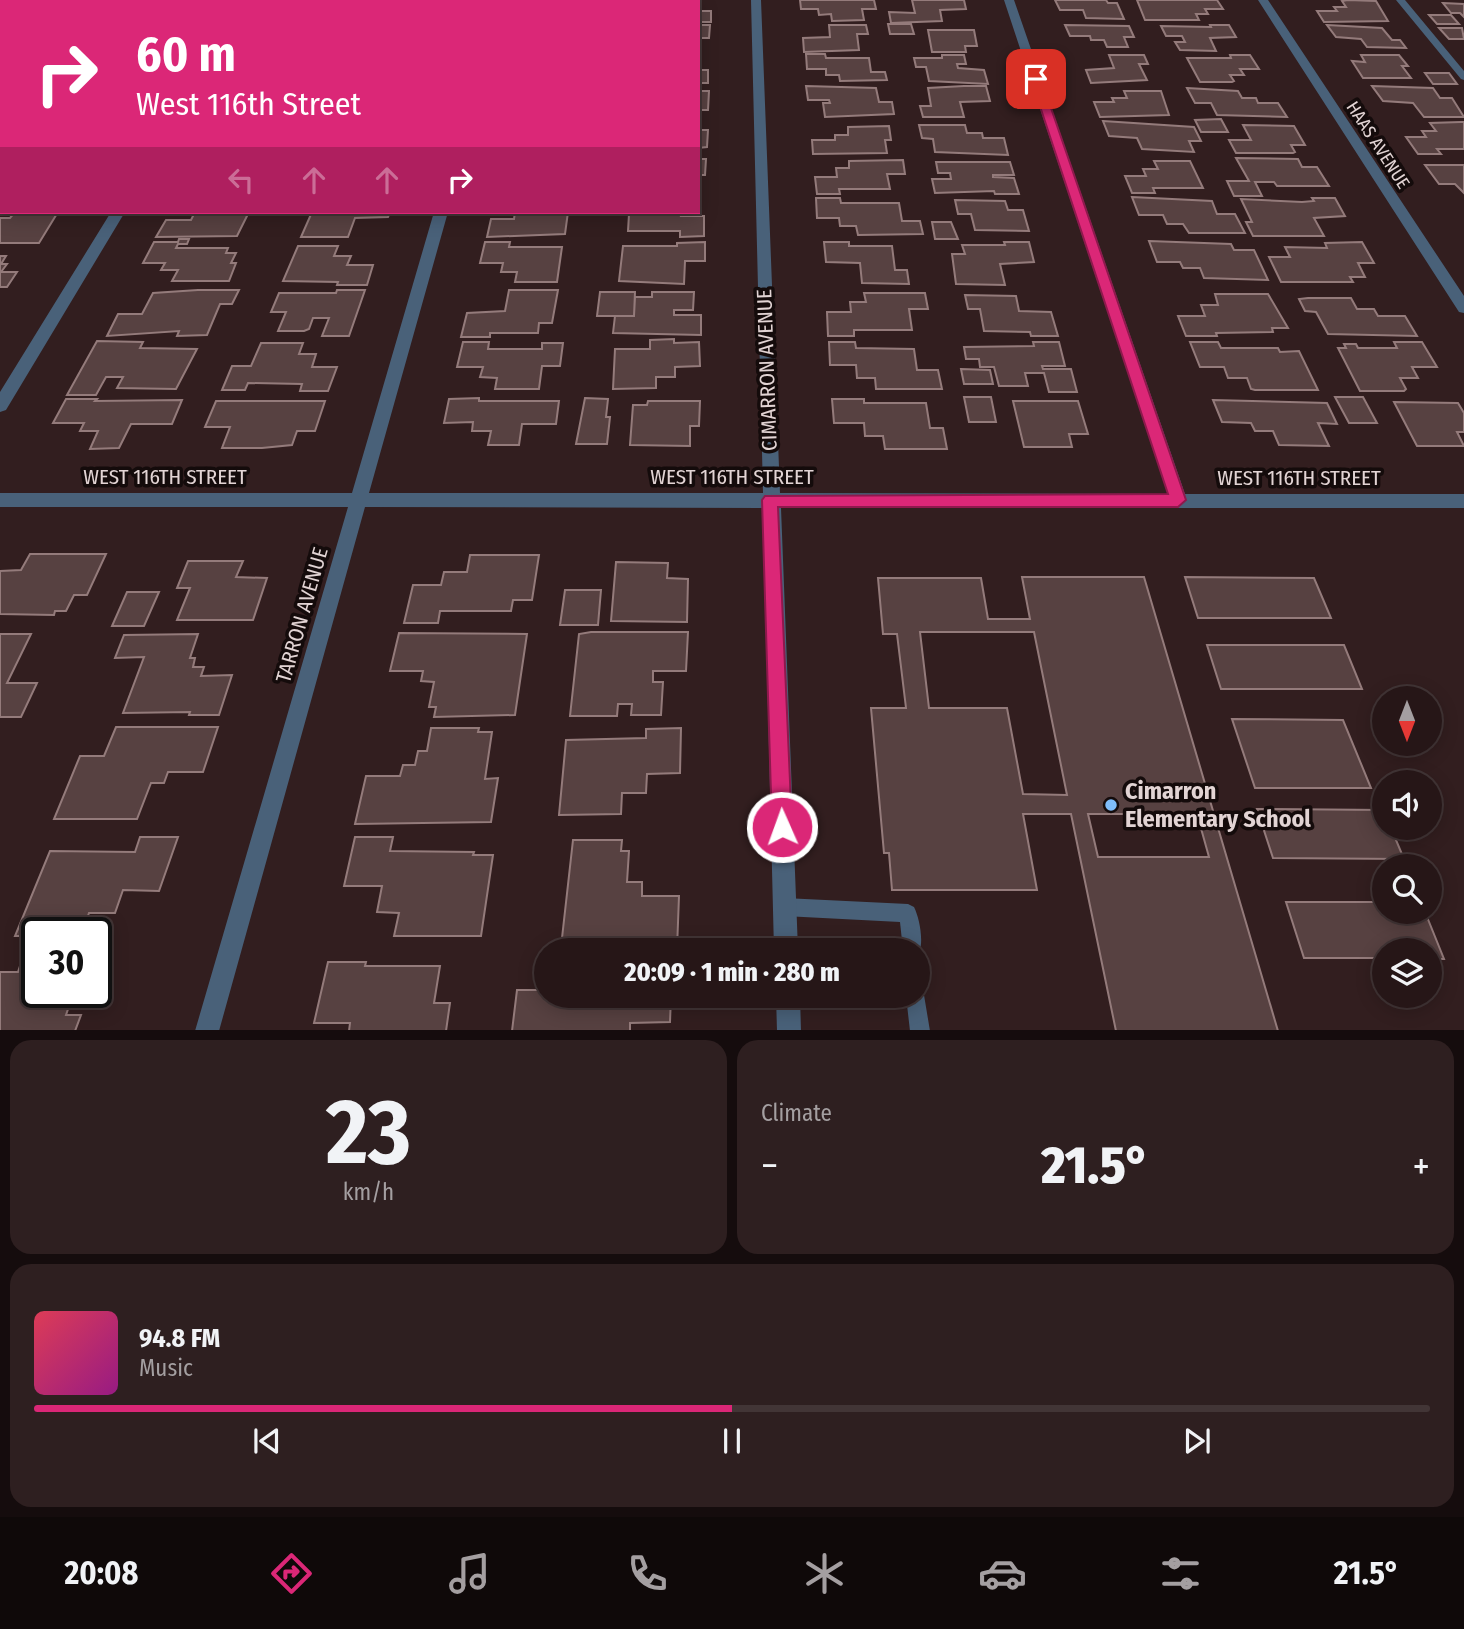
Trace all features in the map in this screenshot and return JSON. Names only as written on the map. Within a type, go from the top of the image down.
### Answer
[{"type":"street","name":"CIMARRON AVENUE","points":[[756,0],[786,938]]},
{"type":"street","points":[[1009,0],[1178,500]]},
{"type":"street","name":"HAAS AVENUE","points":[[1263,0],[1464,308]]},
{"type":"street","points":[[0,406],[117,214]]},
{"type":"street","name":"TARRON AVENUE","points":[[207,1030],[441,214]]},
{"type":"street","name":"WEST 116TH STREET","points":[[0,500],[1464,501]]},
{"type":"street","points":[[788,1008],[789,1030]]},
{"type":"lane","points":[[1400,0],[1464,77]]},
{"type":"lane","points":[[785,907],[908,913],[911,938]]},
{"type":"lane","points":[[917,1008],[920,1030]]},
{"type":"building","points":[[800,0],[874,0],[876,9],[862,9],[864,20],[832,21],[831,14],[819,15],[818,9],[801,9]]},
{"type":"building","points":[[912,0],[964,0],[966,9],[940,10],[942,21],[891,23],[889,12],[915,13]]},
{"type":"building","points":[[1055,0],[1106,0],[1108,3],[1117,3],[1124,19],[1086,18],[1083,10],[1060,10]]},
{"type":"building","points":[[1137,0],[1217,0],[1223,9],[1205,9],[1208,14],[1196,14],[1199,20],[1145,20]]},
{"type":"building","points":[[1342,1],[1376,1],[1388,21],[1324,22],[1317,11],[1337,11],[1334,7],[1346,7]]},
{"type":"building","points":[[1443,3],[1464,4],[1464,17],[1460,13],[1451,13]]},
{"type":"building","points":[[700,11],[711,11],[711,22],[700,22]]},
{"type":"building","points":[[1429,15],[1451,15],[1459,24],[1437,24]]},
{"type":"building","points":[[888,24],[911,24],[914,34],[890,34]]},
{"type":"building","points":[[700,25],[710,25],[709,38],[700,38]]},
{"type":"building","points":[[829,25],[866,25],[868,34],[857,34],[859,50],[804,52],[803,38],[830,37]]},
{"type":"building","points":[[1065,25],[1129,26],[1134,37],[1124,37],[1128,47],[1107,47],[1104,40],[1091,40],[1090,36],[1070,36]]},
{"type":"building","points":[[1210,25],[1229,25],[1236,37],[1210,38],[1216,51],[1180,50],[1175,42],[1185,42],[1182,36],[1166,36],[1161,26],[1211,27]]},
{"type":"building","points":[[1327,25],[1382,28],[1392,40],[1400,40],[1406,48],[1367,47],[1361,39],[1336,37]]},
{"type":"building","points":[[1439,28],[1462,28],[1464,39],[1449,39]]},
{"type":"building","points":[[928,30],[974,30],[977,46],[965,46],[966,52],[932,52]]},
{"type":"building","points":[[806,54],[825,54],[826,58],[869,58],[871,72],[885,72],[887,80],[840,81],[839,75],[826,75],[826,69],[807,69]]},
{"type":"building","points":[[942,55],[964,55],[966,64],[957,64],[958,68],[984,70],[988,84],[929,81],[926,67],[916,67],[914,58],[942,58]]},
{"type":"building","points":[[1109,55],[1144,55],[1148,64],[1139,64],[1147,80],[1091,83],[1086,70],[1114,68]]},
{"type":"building","points":[[1230,55],[1250,55],[1259,69],[1240,69],[1244,75],[1230,75],[1234,81],[1232,82],[1200,82],[1187,58],[1231,58]]},
{"type":"building","points":[[1361,55],[1399,55],[1408,66],[1402,66],[1411,78],[1363,78],[1352,61],[1365,62]]},
{"type":"building","points":[[700,70],[708,70],[708,83],[700,83]]},
{"type":"building","points":[[1425,73],[1449,73],[1457,84],[1433,84]]},
{"type":"building","points":[[806,86],[876,88],[879,102],[892,102],[894,114],[825,117],[823,103],[830,103],[829,100],[808,100]]},
{"type":"building","points":[[986,86],[990,101],[960,102],[964,117],[923,117],[920,106],[931,106],[928,88]]},
{"type":"building","points":[[1372,86],[1433,88],[1440,98],[1452,98],[1464,117],[1424,117],[1413,103],[1383,101]]},
{"type":"building","points":[[1187,88],[1238,91],[1242,98],[1256,98],[1258,103],[1278,103],[1287,117],[1217,115],[1211,103],[1195,103]]},
{"type":"building","points":[[700,91],[709,91],[708,110],[700,110]]},
{"type":"building","points":[[1124,91],[1161,91],[1169,115],[1100,117],[1094,102],[1114,102],[1112,98],[1127,98]]},
{"type":"building","points":[[1221,119],[1228,132],[1201,132],[1195,120]]},
{"type":"building","points":[[1103,121],[1194,127],[1201,141],[1189,141],[1194,152],[1142,149],[1137,138],[1109,136]]},
{"type":"building","points":[[1464,122],[1464,149],[1437,149],[1441,154],[1418,154],[1406,137],[1426,137],[1422,131],[1436,131],[1430,123]]},
{"type":"building","points":[[919,125],[965,125],[967,133],[982,133],[983,138],[1004,138],[1008,155],[935,152],[933,139],[922,138]]},
{"type":"building","points":[[1243,125],[1294,126],[1305,145],[1291,145],[1295,152],[1293,153],[1236,153],[1229,140],[1251,140]]},
{"type":"building","points":[[889,126],[891,140],[885,140],[887,153],[813,154],[812,140],[835,140],[835,135],[848,135],[848,127]]},
{"type":"building","points":[[700,130],[708,130],[707,147],[700,148]]},
{"type":"building","points":[[1236,158],[1298,159],[1302,167],[1317,167],[1329,186],[1277,186],[1274,182],[1255,182],[1262,196],[1234,196],[1227,181],[1249,181]]},
{"type":"building","points":[[700,159],[706,159],[705,175],[700,175]]},
{"type":"building","points":[[903,160],[905,174],[887,174],[890,189],[839,189],[840,194],[817,194],[815,177],[837,177],[836,168],[849,168],[849,161]]},
{"type":"building","points":[[1154,161],[1190,161],[1203,188],[1153,188],[1155,193],[1132,193],[1125,176],[1146,176],[1143,169],[1158,169]]},
{"type":"building","points":[[936,162],[1010,162],[1014,175],[993,177],[1014,178],[1019,194],[995,194],[994,191],[935,193],[932,179],[951,179],[950,173],[938,173]]},
{"type":"building","points":[[1425,165],[1464,165],[1464,193],[1455,184],[1439,184]]},
{"type":"building","points":[[1132,197],[1212,201],[1217,214],[1235,214],[1245,233],[1189,233],[1183,224],[1167,224],[1163,215],[1139,215]]},
{"type":"building","points":[[816,198],[840,198],[841,203],[899,203],[902,221],[920,221],[923,234],[858,235],[856,226],[840,226],[839,218],[817,218]]},
{"type":"building","points":[[1312,198],[1335,198],[1345,216],[1314,218],[1324,236],[1253,236],[1246,222],[1252,222],[1241,199],[1302,202],[1314,201]]},
{"type":"building","points":[[955,200],[1005,201],[1008,210],[1023,210],[1029,231],[975,230],[971,214],[958,214]]},
{"type":"building","points":[[13,214],[57,214],[39,243],[0,243],[0,218],[10,218]]},
{"type":"building","points":[[194,214],[248,214],[237,236],[156,237],[166,220],[191,220]]},
{"type":"building","points":[[311,214],[389,214],[388,217],[355,218],[348,237],[301,237]]},
{"type":"building","points":[[515,214],[568,214],[565,234],[487,237],[491,219],[514,219]]},
{"type":"building","points":[[629,214],[704,216],[704,236],[680,237],[680,231],[628,231]]},
{"type":"building","points":[[932,222],[951,222],[958,239],[935,239]]},
{"type":"building","points":[[179,239],[189,239],[187,244],[178,244],[176,248],[228,248],[226,253],[236,253],[231,263],[236,263],[229,281],[172,281],[178,270],[161,270],[165,263],[143,263],[154,242],[178,242]]},
{"type":"building","points":[[1149,241],[1231,244],[1234,250],[1254,250],[1268,280],[1204,278],[1200,268],[1183,268],[1180,262],[1157,262]]},
{"type":"building","points":[[485,242],[510,242],[509,247],[562,247],[557,282],[515,282],[517,272],[501,272],[503,263],[480,263]]},
{"type":"building","points":[[705,242],[705,261],[685,261],[684,284],[619,281],[623,246],[677,246],[677,243]]},
{"type":"building","points":[[824,242],[849,242],[849,246],[892,246],[895,270],[907,270],[909,284],[862,283],[860,263],[826,262]]},
{"type":"building","points":[[1004,242],[1029,242],[1034,262],[1000,264],[1005,285],[956,284],[952,254],[965,254],[962,245],[1005,245]]},
{"type":"building","points":[[1362,242],[1374,263],[1358,263],[1365,277],[1350,277],[1353,282],[1281,282],[1269,257],[1290,257],[1285,247],[1327,248],[1325,243]]},
{"type":"building","points":[[298,246],[338,246],[334,256],[351,256],[347,265],[373,265],[367,285],[283,281]]},
{"type":"building","points":[[0,256],[6,256],[1,264],[7,264],[1,272],[17,272],[7,287],[0,287]]},
{"type":"building","points":[[239,290],[232,304],[220,304],[207,335],[177,336],[179,331],[107,336],[118,314],[142,314],[153,293]]},
{"type":"building","points":[[337,290],[365,290],[349,336],[322,336],[329,318],[313,318],[309,329],[304,331],[278,331],[286,312],[271,312],[279,293],[336,293]]},
{"type":"building","points":[[509,290],[558,290],[552,323],[539,323],[538,333],[490,333],[490,337],[461,337],[467,313],[505,311]]},
{"type":"building","points":[[600,292],[635,292],[634,316],[597,316]]},
{"type":"building","points":[[652,292],[694,292],[693,310],[674,310],[674,315],[701,315],[701,335],[613,333],[615,316],[634,316],[635,297],[652,297]]},
{"type":"building","points":[[864,293],[925,293],[928,309],[909,309],[912,330],[854,330],[854,336],[828,336],[827,312],[851,312],[850,302],[866,302]]},
{"type":"building","points":[[1215,294],[1268,294],[1288,328],[1272,328],[1273,332],[1186,336],[1178,316],[1205,316],[1201,305],[1218,305]]},
{"type":"building","points":[[965,295],[1016,296],[1019,311],[1051,312],[1058,336],[1031,336],[1030,332],[984,331],[980,309],[968,309]]},
{"type":"building","points":[[1351,298],[1357,309],[1374,309],[1378,316],[1405,316],[1417,336],[1328,334],[1316,312],[1305,311],[1299,299]]},
{"type":"building","points":[[674,339],[674,343],[699,342],[700,366],[675,367],[675,377],[656,377],[656,388],[613,389],[615,349],[650,349],[650,340]]},
{"type":"building","points":[[97,341],[143,342],[140,348],[197,349],[176,389],[117,388],[123,377],[106,377],[96,395],[67,395]]},
{"type":"building","points":[[463,342],[489,342],[488,349],[542,349],[542,343],[563,343],[560,366],[542,366],[539,389],[495,389],[497,378],[480,377],[483,367],[457,367]]},
{"type":"building","points":[[829,342],[855,342],[856,348],[914,349],[917,370],[938,370],[942,389],[876,389],[875,378],[857,378],[856,365],[830,365]]},
{"type":"building","points":[[1033,342],[1059,342],[1065,366],[1042,366],[1043,369],[1071,369],[1077,392],[1049,392],[1044,373],[1025,373],[1028,386],[999,386],[994,367],[980,367],[979,359],[966,359],[964,347],[1034,346]]},
{"type":"building","points":[[1190,342],[1218,342],[1221,348],[1278,348],[1280,352],[1299,351],[1318,390],[1251,389],[1247,378],[1228,378],[1224,367],[1200,367]]},
{"type":"building","points":[[1394,342],[1422,342],[1437,367],[1412,367],[1418,378],[1400,378],[1406,389],[1404,391],[1360,391],[1338,348],[1346,348],[1344,344],[1356,344],[1358,348],[1397,348]]},
{"type":"building","points":[[261,343],[303,343],[299,354],[316,354],[312,367],[337,367],[328,391],[300,391],[302,384],[248,383],[245,390],[222,390],[232,366],[251,366]]},
{"type":"building","points":[[961,369],[990,370],[993,384],[964,384]]},
{"type":"building","points":[[964,397],[991,397],[996,422],[969,422]]},
{"type":"building","points":[[1335,397],[1363,397],[1377,423],[1349,423]]},
{"type":"building","points":[[479,398],[479,401],[559,401],[556,424],[522,424],[519,445],[488,445],[491,431],[472,431],[473,422],[444,423],[449,399]]},
{"type":"building","points":[[585,398],[608,399],[606,417],[610,417],[607,444],[576,444]]},
{"type":"building","points":[[66,399],[182,400],[172,424],[131,424],[119,448],[90,449],[98,431],[80,431],[84,423],[53,423]]},
{"type":"building","points":[[832,399],[864,399],[864,403],[926,403],[930,428],[943,428],[947,449],[885,449],[883,436],[865,436],[864,423],[834,423]]},
{"type":"building","points":[[1213,400],[1327,403],[1337,424],[1318,423],[1329,446],[1279,445],[1273,431],[1255,431],[1251,423],[1222,422]]},
{"type":"building","points":[[216,401],[325,401],[315,431],[297,431],[292,445],[222,448],[230,427],[205,427]]},
{"type":"building","points":[[648,401],[700,401],[699,426],[690,426],[690,446],[630,445],[633,405],[647,405]]},
{"type":"building","points":[[1013,401],[1078,401],[1088,434],[1069,434],[1072,447],[1024,447]]},
{"type":"building","points":[[1394,402],[1458,403],[1464,413],[1464,432],[1457,432],[1464,446],[1417,446]]},
{"type":"building","points":[[30,554],[106,554],[87,595],[74,595],[66,611],[55,611],[54,615],[0,614],[0,571],[21,570]]},
{"type":"building","points":[[470,555],[539,555],[532,600],[513,600],[511,611],[440,611],[438,623],[404,623],[413,585],[441,585],[444,572],[467,572]]},
{"type":"building","points":[[188,561],[243,561],[236,577],[267,578],[253,620],[177,620],[190,588],[177,588]]},
{"type":"building","points":[[616,562],[668,563],[667,578],[688,579],[687,622],[611,621]]},
{"type":"building","points":[[1022,577],[1144,577],[1278,1030],[1116,1030],[1071,814],[1023,814],[1037,890],[892,890],[889,853],[884,853],[871,708],[906,708],[897,634],[883,634],[878,578],[981,578],[988,619],[1030,619]],"holes":[[[920,632],[1034,632],[1067,795],[1023,794],[1007,708],[929,708]],[[1088,814],[1197,814],[1209,857],[1098,857]]]},
{"type":"building","points":[[1185,577],[1314,578],[1331,618],[1198,618]]},
{"type":"building","points":[[565,590],[601,590],[598,625],[560,625]]},
{"type":"building","points":[[127,592],[159,592],[144,626],[112,626]]},
{"type":"building","points":[[688,632],[686,671],[653,671],[653,682],[663,682],[661,715],[631,715],[632,704],[618,704],[617,716],[570,716],[579,634]]},
{"type":"building","points":[[399,633],[527,634],[515,715],[434,717],[436,707],[429,707],[434,682],[421,681],[423,671],[390,671]]},
{"type":"building","points":[[0,634],[31,634],[7,683],[37,683],[21,717],[0,717]]},
{"type":"building","points":[[198,634],[190,658],[195,658],[193,667],[204,667],[201,676],[232,675],[219,715],[189,715],[190,712],[123,713],[144,657],[115,658],[124,635]]},
{"type":"building","points":[[1207,645],[1344,645],[1362,689],[1221,689]]},
{"type":"building","points":[[1232,719],[1343,720],[1371,788],[1255,788]]},
{"type":"building","points":[[116,727],[218,727],[203,772],[168,772],[164,783],[151,783],[137,819],[54,819],[80,756],[104,756]]},
{"type":"building","points":[[431,728],[479,728],[478,732],[492,732],[485,779],[498,778],[491,822],[355,824],[366,776],[400,776],[403,765],[415,765],[418,751],[427,751]]},
{"type":"building","points":[[681,728],[680,773],[647,774],[646,793],[622,793],[621,814],[559,815],[566,740],[646,738],[646,729]]},
{"type":"building","points":[[1257,809],[1372,810],[1372,840],[1396,840],[1402,854],[1372,854],[1372,859],[1273,858]]},
{"type":"building","points":[[140,837],[178,837],[159,891],[123,890],[115,913],[89,913],[88,917],[23,917],[50,851],[135,852]]},
{"type":"building","points":[[355,837],[393,837],[390,851],[474,852],[473,855],[493,855],[481,936],[394,936],[399,913],[377,912],[382,886],[344,886]]},
{"type":"building","points":[[573,840],[622,840],[621,851],[629,851],[627,882],[642,882],[642,896],[679,896],[677,938],[562,938]]},
{"type":"building","points":[[1286,902],[1372,902],[1372,924],[1430,924],[1436,938],[1372,938],[1372,958],[1304,958]]},
{"type":"building","points":[[21,921],[21,936],[15,936]]},
{"type":"building","points":[[328,962],[366,962],[365,966],[440,966],[434,1003],[450,1003],[446,1030],[349,1030],[350,1023],[314,1023]]},
{"type":"building","points":[[21,966],[21,1008],[68,1008],[66,1015],[81,1015],[75,1030],[0,1030],[0,972],[18,972]]},
{"type":"building","points":[[517,990],[534,990],[534,1008],[671,1008],[670,1022],[630,1023],[630,1030],[512,1030]]},
{"type":"place","name":"Cimarron Elementary School","points":[[1111,805]]},
{"type":"route","points":[[782,827],[770,500],[1178,500],[1036,79]]}]
